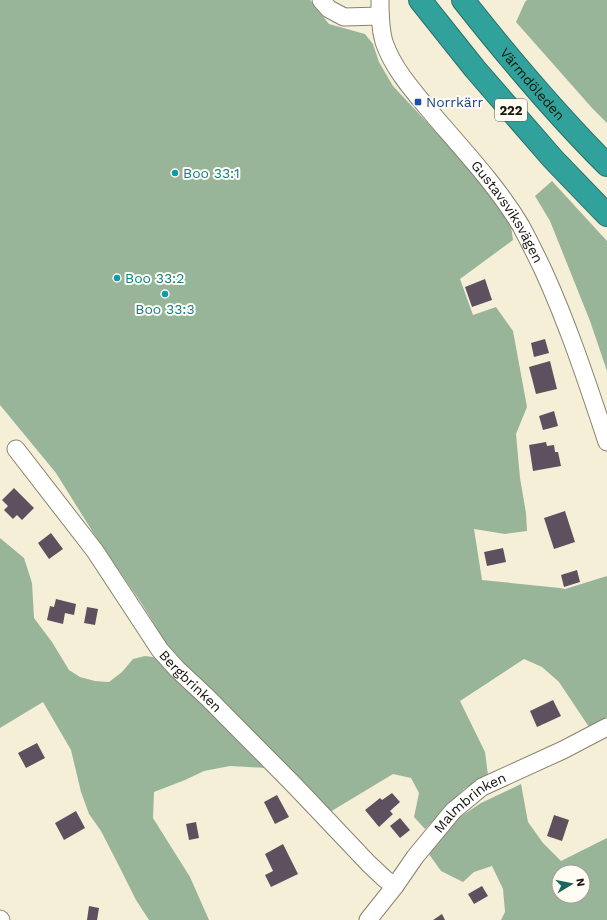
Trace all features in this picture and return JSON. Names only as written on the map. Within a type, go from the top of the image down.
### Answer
[{"type":"highway","name":"222","points":[[420,0],[475,69],[553,159],[607,215]]},
{"type":"highway","name":"Värmdöleden","points":[[463,0],[548,102],[607,165]]},
{"type":"street","points":[[321,0],[328,9],[344,17],[380,8]]},
{"type":"street","name":"Gustavsviksvägen","points":[[380,8],[380,24],[384,42],[401,74],[487,177],[511,210],[530,244],[554,296],[581,363],[607,442]]},
{"type":"street","name":"Bergbrinken","points":[[16,449],[95,551],[160,650],[177,669],[296,786],[369,864],[395,886]]},
{"type":"street","name":"Malmbrinken","points":[[368,920],[395,886],[415,857],[453,811],[482,787],[563,750],[607,727]]},
{"type":"green space","points":[[0,0],[310,0],[329,24],[365,34],[373,44],[379,62],[393,86],[438,134],[449,141],[494,198],[511,226],[513,240],[460,279],[473,315],[496,307],[513,331],[527,407],[516,434],[527,531],[505,534],[474,529],[482,580],[565,589],[607,576],[607,717],[589,727],[559,682],[542,667],[524,659],[460,701],[485,752],[488,775],[464,789],[425,829],[414,817],[419,793],[411,778],[393,774],[330,812],[266,768],[230,766],[204,771],[154,792],[153,818],[190,877],[209,920],[149,920],[136,900],[101,831],[89,814],[81,792],[71,750],[43,702],[0,728],[0,538],[24,558],[32,583],[34,618],[52,642],[69,670],[80,677],[95,681],[109,682],[122,672],[133,659],[145,656],[160,658],[169,648],[56,473],[0,405]]},
{"type":"green space","points":[[527,0],[607,0],[607,123],[516,22]]},
{"type":"green space","points":[[552,181],[607,241],[607,371],[590,321],[550,221],[535,196]]},
{"type":"green space","points":[[521,784],[528,822],[543,843],[561,861],[607,838],[607,920],[501,920],[505,912],[503,889],[492,866],[474,872],[463,882],[441,871],[426,850],[454,821],[481,803]]},
{"type":"building","points":[[485,279],[492,300],[472,307],[465,287]]},
{"type":"building","points":[[545,339],[549,353],[534,357],[531,343]]},
{"type":"building","points":[[550,361],[557,389],[536,394],[529,367]]},
{"type":"building","points":[[554,411],[558,426],[543,430],[539,416]]},
{"type":"building","points":[[546,442],[547,446],[554,445],[555,452],[558,452],[561,466],[533,471],[529,445]]},
{"type":"building","points":[[14,488],[34,508],[22,520],[17,515],[13,519],[4,510],[8,506],[2,500]]},
{"type":"building","points":[[565,511],[575,542],[554,549],[544,518]]},
{"type":"building","points":[[51,533],[63,549],[49,559],[38,543]]},
{"type":"building","points":[[503,548],[506,562],[487,566],[484,552]]},
{"type":"building","points":[[577,570],[580,582],[564,587],[561,575]]},
{"type":"building","points":[[56,599],[76,604],[74,615],[65,613],[63,624],[47,620],[50,606],[54,607]]},
{"type":"building","points":[[87,607],[98,609],[95,625],[84,623]]},
{"type":"building","points":[[553,700],[561,716],[537,727],[530,711]]},
{"type":"building","points":[[37,743],[45,758],[26,768],[18,753]]},
{"type":"building","points":[[392,793],[400,802],[390,811],[393,814],[379,827],[365,810],[380,798],[382,800]]},
{"type":"building","points":[[277,795],[289,817],[275,824],[264,802]]},
{"type":"building","points":[[76,811],[85,828],[64,840],[55,823]]},
{"type":"building","points":[[554,815],[569,820],[562,841],[547,836]]},
{"type":"building","points":[[400,818],[410,830],[400,838],[390,826]]},
{"type":"building","points":[[196,822],[199,838],[189,840],[186,824]]},
{"type":"building","points":[[283,844],[298,874],[271,887],[265,875],[273,871],[265,854]]},
{"type":"building","points":[[482,886],[488,896],[474,904],[468,894]]},
{"type":"building","points":[[89,906],[99,908],[97,920],[87,920]]},
{"type":"building","points":[[442,914],[445,920],[433,920]]},
{"type":"place","name":"Norrkärr","points":[[418,102]]},
{"type":"place","name":"Boo 33:1","points":[[175,173]]},
{"type":"place","name":"Boo 33:2","points":[[117,278]]},
{"type":"place","name":"Boo 33:3","points":[[165,294]]}]
